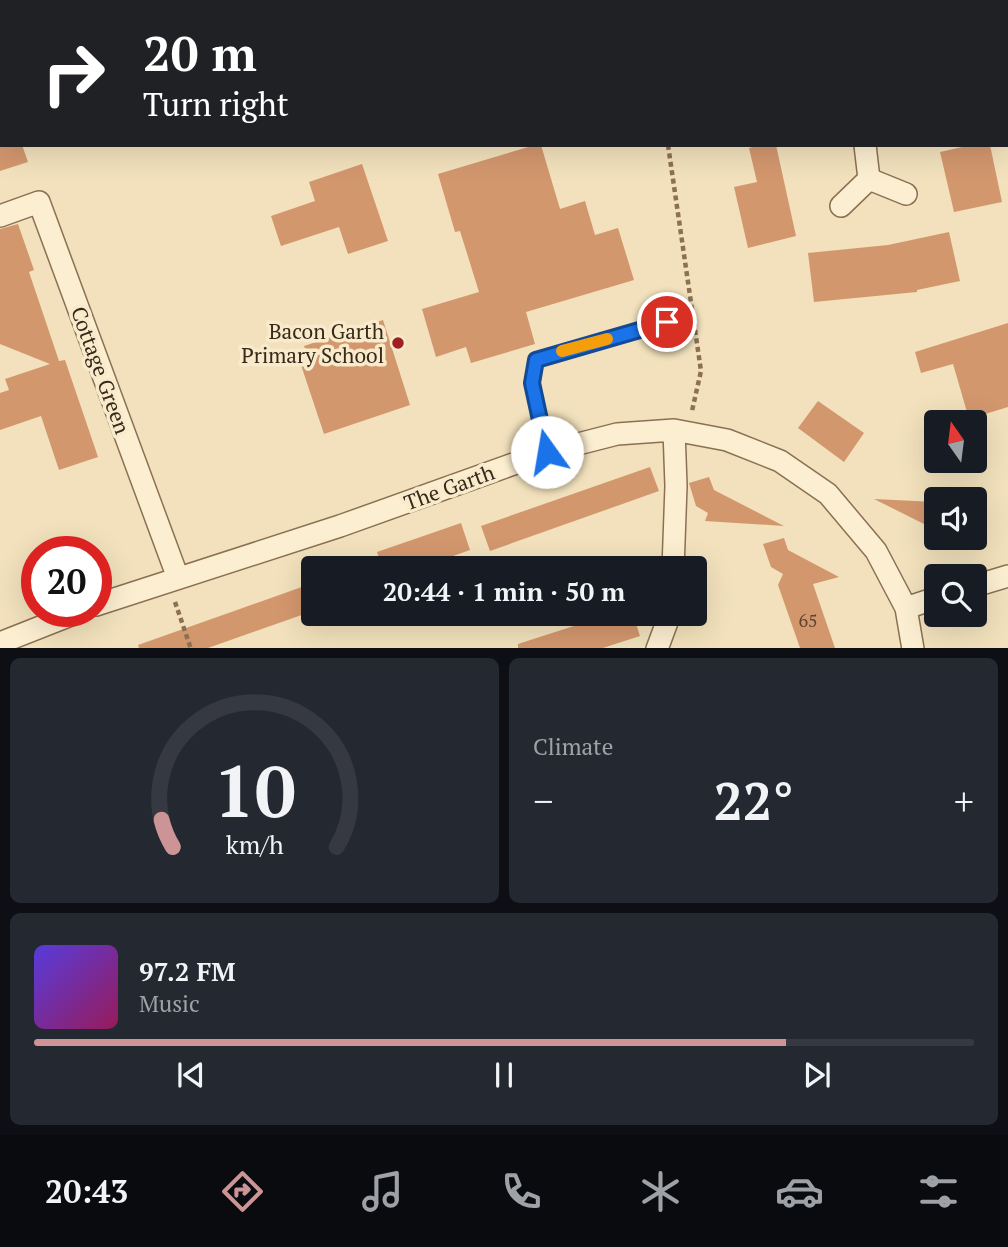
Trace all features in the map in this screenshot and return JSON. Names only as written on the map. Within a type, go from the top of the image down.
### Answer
[{"type":"street","points":[[865,147],[869,179]]},
{"type":"street","points":[[869,179],[906,194]]},
{"type":"street","points":[[841,206],[869,179]]},
{"type":"street","name":"Cottage Green","points":[[0,216],[39,202],[173,580]]},
{"type":"street","name":"The Garth","points":[[112,600],[340,526],[547,452],[617,434],[681,431],[727,440],[780,461],[828,494],[876,551],[906,608],[914,648]]},
{"type":"street","points":[[673,556],[681,431]]},
{"type":"street","points":[[987,582],[1008,576]]},
{"type":"street","points":[[906,608],[924,602]]},
{"type":"street","points":[[657,648],[666,626]]},
{"type":"street","points":[[0,643],[40,627]]},
{"type":"lane","points":[[547,452],[532,383],[536,360],[667,322]]},
{"type":"path","points":[[668,147],[701,371],[681,431]]},
{"type":"path","points":[[173,580],[191,648]]},
{"type":"building","points":[[0,147],[23,147],[28,162],[0,171]]},
{"type":"building","points":[[528,147],[542,147],[560,209],[585,201],[595,235],[618,228],[634,280],[526,312],[535,344],[471,363],[466,347],[436,357],[422,309],[479,292],[460,231],[455,232],[438,174]]},
{"type":"building","points":[[776,147],[796,236],[748,248],[734,187],[757,182],[749,148]]},
{"type":"building","points":[[962,147],[990,147],[1002,202],[954,212],[940,152]]},
{"type":"building","points":[[362,164],[388,241],[348,254],[339,227],[281,246],[271,216],[315,201],[309,182]]},
{"type":"building","points":[[18,224],[34,270],[29,272],[59,361],[65,360],[98,457],[59,470],[41,416],[0,430],[0,393],[9,390],[5,379],[50,364],[0,344],[0,229]]},
{"type":"building","points":[[949,232],[960,281],[917,292],[814,302],[808,253],[888,245]]},
{"type":"building","points":[[383,320],[410,405],[324,434],[301,365],[310,362],[304,346]]},
{"type":"building","points":[[1008,323],[1008,407],[987,413],[987,410],[966,410],[953,364],[921,373],[915,352]]},
{"type":"building","points":[[818,401],[864,433],[844,462],[798,428]]},
{"type":"building","points":[[650,467],[659,491],[490,551],[481,526]]},
{"type":"building","points":[[709,477],[714,490],[784,526],[705,521],[708,513],[696,506],[689,483]]},
{"type":"building","points":[[874,499],[924,501],[924,524]]},
{"type":"building","points":[[461,523],[470,550],[453,556],[378,556],[377,552]]},
{"type":"building","points":[[784,538],[788,550],[839,577],[813,584],[835,648],[800,648],[778,585],[783,574],[771,567],[763,544]]},
{"type":"building","points":[[301,587],[301,615],[208,648],[139,648],[138,645]]},
{"type":"building","points":[[574,626],[637,626],[640,636],[603,648],[518,648],[518,644]]},
{"type":"slow traffic","points":[[562,351],[607,339]]},
{"type":"place","name":"Bacon Garth Primary School","points":[[398,343]]},
{"type":"route","points":[[547,452],[532,383],[536,360],[667,322]]}]
